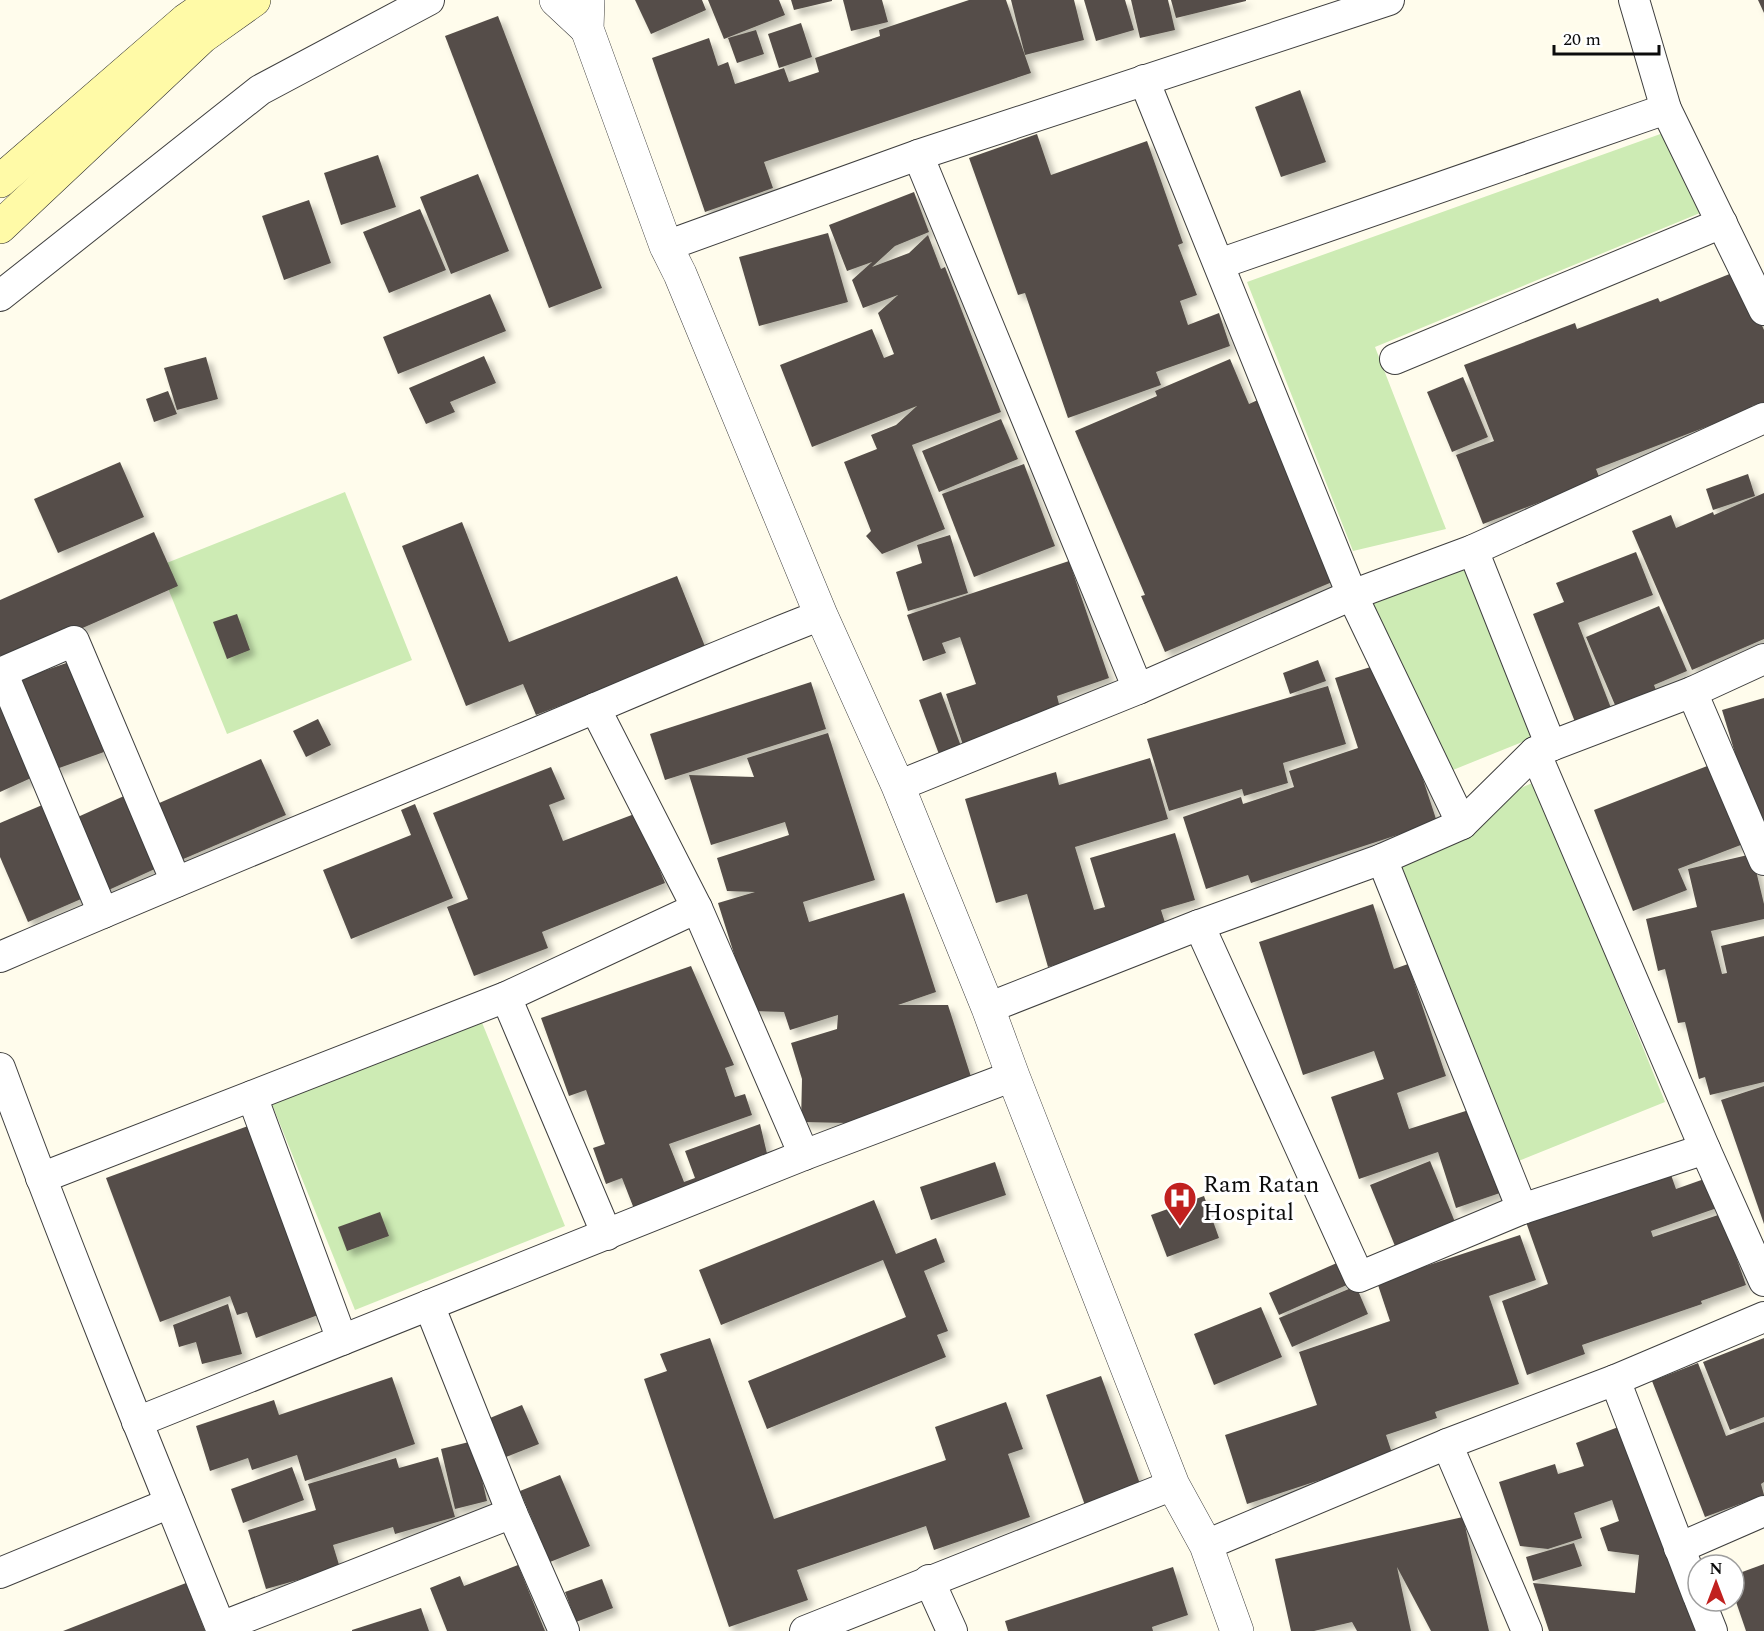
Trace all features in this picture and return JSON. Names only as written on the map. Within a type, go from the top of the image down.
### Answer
[{"type":"main road","points":[[0,181],[186,20],[215,0]]},
{"type":"main road","points":[[0,227],[202,37],[254,0]]},
{"type":"street","points":[[0,296],[260,90],[429,0]]},
{"type":"street","points":[[556,0],[588,14],[666,246],[821,615],[898,786],[988,1008],[1173,1485],[1206,1545],[1237,1631]]},
{"type":"street","points":[[666,246],[918,155],[1389,0]]},
{"type":"street","points":[[1634,0],[1666,108],[1764,310]]},
{"type":"street","points":[[1144,81],[1352,595],[1462,824]]},
{"type":"street","points":[[1219,264],[1666,108]]},
{"type":"street","points":[[918,155],[1138,689]]},
{"type":"street","points":[[1395,359],[1722,223]]},
{"type":"street","points":[[898,786],[1138,689],[1352,595],[1473,550],[1764,418]]},
{"type":"street","points":[[1473,550],[1543,749],[1705,1149],[1764,1281]]},
{"type":"street","points":[[0,957],[728,651],[821,615]]},
{"type":"street","points":[[103,913],[1,672],[74,641],[176,882]]},
{"type":"street","points":[[988,1008],[1199,925],[1382,859],[1462,824],[1543,749],[1692,692],[1764,659]]},
{"type":"street","points":[[1692,692],[1764,860]]},
{"type":"street","points":[[595,708],[697,908],[804,1155]]},
{"type":"street","points":[[1382,859],[1522,1209]]},
{"type":"street","points":[[41,1178],[506,997],[697,908]]},
{"type":"street","points":[[1199,925],[1359,1277],[1522,1209],[1705,1149]]},
{"type":"street","points":[[506,997],[607,1235]]},
{"type":"street","points":[[0,1068],[136,1422],[222,1629],[512,1513]]},
{"type":"street","points":[[136,1422],[804,1155],[1013,1076]]},
{"type":"street","points":[[252,1096],[342,1340]]},
{"type":"street","points":[[429,1305],[512,1513],[564,1631]]},
{"type":"street","points":[[1206,1545],[1447,1444],[1615,1380],[1764,1317]]},
{"type":"street","points":[[1615,1380],[1686,1566]]},
{"type":"street","points":[[1447,1444],[1527,1631]]},
{"type":"street","points":[[805,1631],[1173,1485]]},
{"type":"street","points":[[0,1573],[170,1503]]},
{"type":"street","points":[[1679,1548],[1764,1511]]},
{"type":"street","points":[[929,1580],[952,1631]]},
{"type":"street","points":[[1705,1613],[1712,1631]]},
{"type":"green space","points":[[1666,132],[1700,213],[1375,347],[1446,529],[1353,551],[1247,282]]},
{"type":"green space","points":[[345,492],[412,660],[227,734],[159,566]]},
{"type":"green space","points":[[1459,556],[1532,738],[1448,772],[1364,583]]},
{"type":"green space","points":[[1535,782],[1665,1102],[1496,1170],[1366,851]]},
{"type":"green space","points":[[474,1003],[565,1226],[355,1310],[265,1087]]},
{"type":"building","points":[[635,0],[702,0],[706,10],[651,34]]},
{"type":"building","points":[[708,0],[779,0],[785,15],[724,39]]},
{"type":"building","points":[[791,0],[832,0],[832,1],[794,10]]},
{"type":"building","points":[[843,0],[882,0],[888,22],[851,31]]},
{"type":"building","points":[[969,0],[1006,0],[1031,73],[764,162],[773,188],[705,212],[652,58],[709,38],[718,66],[728,62],[735,84],[784,68],[789,82],[819,72],[815,58],[880,36],[879,30]]},
{"type":"building","points":[[1011,0],[1074,0],[1084,40],[1025,55]]},
{"type":"building","points":[[1084,0],[1125,0],[1134,30],[1096,41]]},
{"type":"building","points":[[1131,0],[1168,0],[1175,30],[1140,38]]},
{"type":"building","points":[[1171,0],[1246,0],[1246,1],[1176,18]]},
{"type":"building","points":[[1758,0],[1764,0],[1764,13]]},
{"type":"building","points":[[498,16],[602,288],[549,308],[445,36]]},
{"type":"building","points":[[801,23],[812,57],[779,68],[768,34]]},
{"type":"building","points":[[756,30],[764,54],[737,63],[728,38]]},
{"type":"building","points":[[1300,90],[1326,162],[1281,177],[1255,107]]},
{"type":"building","points":[[1037,134],[1051,175],[1147,141],[1183,243],[1178,245],[1197,295],[1180,301],[1188,325],[1219,313],[1230,346],[1156,372],[1161,385],[1068,418],[1025,293],[1018,295],[969,158]]},
{"type":"building","points":[[378,155],[396,207],[341,225],[324,173]]},
{"type":"building","points":[[478,174],[509,251],[451,274],[420,197]]},
{"type":"building","points":[[914,192],[929,232],[895,246],[872,267],[909,253],[928,235],[941,269],[945,267],[1001,412],[912,445],[945,529],[882,554],[866,536],[871,531],[844,462],[877,449],[871,435],[896,425],[917,406],[812,447],[780,365],[872,329],[884,358],[894,354],[878,313],[898,295],[863,308],[852,280],[872,262],[847,271],[829,225]]},
{"type":"building","points":[[309,200],[331,263],[284,280],[262,216]]},
{"type":"building","points":[[420,209],[446,270],[389,293],[363,232]]},
{"type":"building","points":[[828,233],[848,302],[759,326],[739,257]]},
{"type":"building","points":[[1737,271],[1764,330],[1764,402],[1752,406],[1753,409],[1596,469],[1600,479],[1483,524],[1456,455],[1494,441],[1464,365],[1575,323],[1577,329],[1658,298],[1660,302]]},
{"type":"building","points":[[490,294],[506,331],[398,374],[383,337]]},
{"type":"building","points":[[484,356],[496,383],[450,402],[455,412],[426,424],[409,388]]},
{"type":"building","points":[[206,357],[218,399],[177,410],[164,368]]},
{"type":"building","points":[[1230,359],[1249,404],[1260,399],[1337,580],[1165,652],[1141,596],[1145,595],[1075,431],[1157,396],[1155,391]]},
{"type":"building","points":[[1463,377],[1488,437],[1452,452],[1427,392]]},
{"type":"building","points":[[168,391],[177,414],[154,422],[146,399]]},
{"type":"building","points":[[1001,419],[1018,459],[939,492],[922,451]]},
{"type":"building","points":[[120,462],[144,517],[58,553],[34,499]]},
{"type":"building","points":[[1024,464],[1055,546],[974,577],[942,494]]},
{"type":"building","points":[[1748,474],[1755,496],[1713,510],[1706,489]]},
{"type":"building","points":[[1764,493],[1764,639],[1692,670],[1632,531],[1671,515],[1676,528],[1713,512],[1714,515]]},
{"type":"building","points":[[462,522],[509,642],[677,576],[706,649],[536,715],[523,684],[466,706],[402,546]]},
{"type":"building","points":[[154,532],[178,586],[3,663],[0,655],[0,600]]},
{"type":"building","points":[[950,535],[968,593],[908,611],[896,572],[922,563],[917,545]]},
{"type":"building","points":[[1636,552],[1653,595],[1578,623],[1611,708],[1575,722],[1533,614],[1564,602],[1556,583]]},
{"type":"building","points":[[1069,561],[1109,678],[1057,696],[1060,708],[963,745],[946,694],[976,684],[960,637],[942,643],[946,653],[923,661],[907,615]]},
{"type":"building","points":[[1659,606],[1687,671],[1654,685],[1658,695],[1618,712],[1586,637]]},
{"type":"building","points":[[237,614],[250,650],[227,659],[213,622]]},
{"type":"building","points":[[1318,660],[1326,681],[1290,694],[1283,673]]},
{"type":"building","points":[[72,661],[104,752],[48,772],[15,681]]},
{"type":"building","points":[[1377,665],[1401,712],[1437,822],[1251,883],[1248,875],[1206,889],[1183,817],[1241,797],[1243,804],[1294,787],[1289,771],[1358,748],[1335,678]]},
{"type":"building","points":[[811,682],[826,729],[665,780],[650,734]]},
{"type":"building","points":[[1328,686],[1346,744],[1283,763],[1288,783],[1244,796],[1242,789],[1169,811],[1147,739]]},
{"type":"building","points":[[0,689],[40,774],[0,792]]},
{"type":"building","points":[[941,692],[962,749],[940,757],[919,700]]},
{"type":"building","points":[[1764,698],[1764,846],[1763,846],[1722,710]]},
{"type":"building","points":[[318,719],[331,745],[306,757],[293,731]]},
{"type":"building","points":[[828,733],[875,880],[803,902],[809,922],[904,893],[936,992],[898,1005],[948,1005],[973,1083],[849,1123],[801,1122],[802,1079],[791,1043],[837,1029],[838,1015],[790,1030],[784,1012],[752,1011],[718,903],[755,892],[727,891],[717,858],[789,835],[785,822],[711,845],[689,775],[754,777],[747,758]]},
{"type":"building","points":[[1150,758],[1168,819],[1075,847],[1094,910],[1105,907],[1090,858],[1175,833],[1195,900],[1161,910],[1168,932],[1048,967],[1027,894],[996,903],[965,799],[1056,772],[1059,785]]},
{"type":"building","points":[[261,759],[286,815],[174,863],[150,807]]},
{"type":"building","points":[[1715,763],[1746,843],[1678,869],[1687,890],[1633,911],[1594,810]]},
{"type":"building","points":[[551,767],[565,799],[549,805],[563,841],[637,813],[665,883],[542,932],[548,948],[474,976],[447,907],[468,899],[433,813]]},
{"type":"building","points":[[124,796],[157,868],[102,893],[69,821]]},
{"type":"building","points":[[47,803],[88,896],[28,922],[0,857],[0,823]]},
{"type":"building","points":[[415,804],[453,898],[351,939],[323,870],[411,835],[401,810]]},
{"type":"building","points":[[1752,854],[1764,904],[1764,919],[1711,931],[1722,974],[1727,973],[1721,946],[1764,936],[1764,1082],[1710,1095],[1705,1077],[1699,1079],[1685,1022],[1678,1023],[1665,969],[1658,971],[1646,919],[1697,907],[1688,869]]},
{"type":"building","points":[[1373,904],[1394,969],[1408,964],[1446,1076],[1397,1093],[1409,1129],[1472,1109],[1500,1193],[1456,1208],[1438,1152],[1359,1179],[1331,1097],[1384,1079],[1374,1051],[1303,1075],[1259,942]]},
{"type":"building","points":[[691,966],[734,1065],[725,1068],[735,1097],[745,1094],[752,1115],[669,1144],[684,1182],[695,1178],[685,1151],[760,1124],[769,1162],[636,1214],[622,1178],[606,1184],[593,1148],[605,1144],[586,1090],[569,1096],[541,1018]]},
{"type":"building","points":[[1764,1086],[1764,1224],[1721,1100]]},
{"type":"building","points":[[248,1126],[318,1315],[256,1338],[247,1312],[237,1315],[230,1296],[160,1322],[106,1178]]},
{"type":"building","points":[[1430,1161],[1455,1222],[1395,1246],[1370,1185]]},
{"type":"building","points":[[995,1162],[1006,1195],[931,1220],[920,1187]]},
{"type":"building","points":[[1670,1172],[1676,1189],[1707,1178],[1717,1208],[1651,1231],[1653,1237],[1721,1214],[1746,1285],[1701,1301],[1702,1304],[1582,1345],[1585,1354],[1527,1375],[1502,1301],[1548,1284],[1526,1222]]},
{"type":"building","points":[[1204,1196],[1219,1238],[1167,1257],[1151,1215]]},
{"type":"building","points":[[874,1200],[896,1254],[936,1238],[945,1262],[924,1271],[948,1331],[937,1335],[946,1357],[767,1429],[748,1381],[906,1317],[883,1260],[721,1325],[699,1270]]},
{"type":"building","points":[[380,1212],[389,1236],[347,1251],[338,1227]]},
{"type":"building","points":[[1520,1235],[1536,1280],[1489,1296],[1519,1384],[1435,1412],[1437,1418],[1386,1435],[1393,1456],[1247,1504],[1225,1435],[1317,1405],[1299,1352],[1390,1321],[1377,1282]]},
{"type":"building","points":[[1339,1262],[1349,1284],[1279,1315],[1269,1293]]},
{"type":"building","points":[[1356,1286],[1368,1314],[1292,1347],[1279,1318]]},
{"type":"building","points":[[228,1304],[242,1354],[202,1364],[196,1342],[179,1347],[173,1325]]},
{"type":"building","points":[[1261,1307],[1282,1357],[1214,1385],[1194,1334]]},
{"type":"building","points":[[710,1338],[774,1519],[946,1460],[935,1427],[1006,1402],[1023,1449],[1008,1454],[1030,1517],[934,1550],[926,1526],[797,1570],[808,1600],[729,1627],[644,1379],[667,1371],[660,1354]]},
{"type":"building","points":[[1764,1338],[1764,1417],[1730,1430],[1703,1362]]},
{"type":"building","points":[[1698,1363],[1726,1436],[1764,1422],[1764,1482],[1761,1484],[1764,1495],[1705,1517],[1652,1381]]},
{"type":"building","points":[[1101,1376],[1143,1492],[1087,1511],[1046,1395]]},
{"type":"building","points":[[392,1377],[415,1444],[305,1481],[297,1455],[252,1470],[248,1458],[210,1471],[196,1426],[274,1400],[279,1415]]},
{"type":"building","points":[[522,1405],[539,1444],[506,1457],[490,1418]]},
{"type":"building","points":[[1621,1426],[1686,1604],[1686,1613],[1689,1613],[1696,1631],[1549,1631],[1533,1583],[1635,1593],[1639,1555],[1608,1551],[1600,1528],[1619,1521],[1612,1500],[1574,1513],[1582,1538],[1548,1549],[1520,1546],[1499,1482],[1555,1464],[1558,1474],[1584,1466],[1576,1443]]},
{"type":"building","points":[[473,1441],[487,1501],[455,1509],[441,1449]]},
{"type":"building","points":[[438,1457],[455,1517],[395,1534],[393,1527],[333,1545],[340,1568],[266,1589],[248,1530],[316,1510],[308,1484],[396,1458],[399,1468]]},
{"type":"building","points":[[292,1467],[304,1500],[243,1523],[231,1489]]},
{"type":"building","points":[[560,1475],[590,1546],[550,1562],[520,1491]]},
{"type":"building","points":[[1463,1517],[1489,1631],[1431,1631],[1397,1567],[1411,1631],[1357,1631],[1352,1622],[1314,1631],[1291,1631],[1275,1559]]},
{"type":"building","points":[[1574,1543],[1582,1566],[1533,1581],[1526,1557]]},
{"type":"building","points":[[1764,1564],[1764,1631],[1746,1631],[1740,1613],[1746,1613],[1746,1571]]},
{"type":"building","points":[[518,1565],[545,1631],[447,1631],[430,1588],[460,1576],[464,1586]]},
{"type":"building","points":[[1173,1567],[1188,1615],[1152,1627],[1153,1631],[1008,1631],[1005,1621]]},
{"type":"building","points":[[602,1579],[613,1608],[576,1622],[565,1592]]},
{"type":"building","points":[[186,1583],[205,1631],[63,1631]]},
{"type":"building","points":[[421,1608],[429,1631],[352,1631],[352,1630]]},
{"type":"place","name":"Ram Ratan Hospital","points":[[1180,1227]]}]
